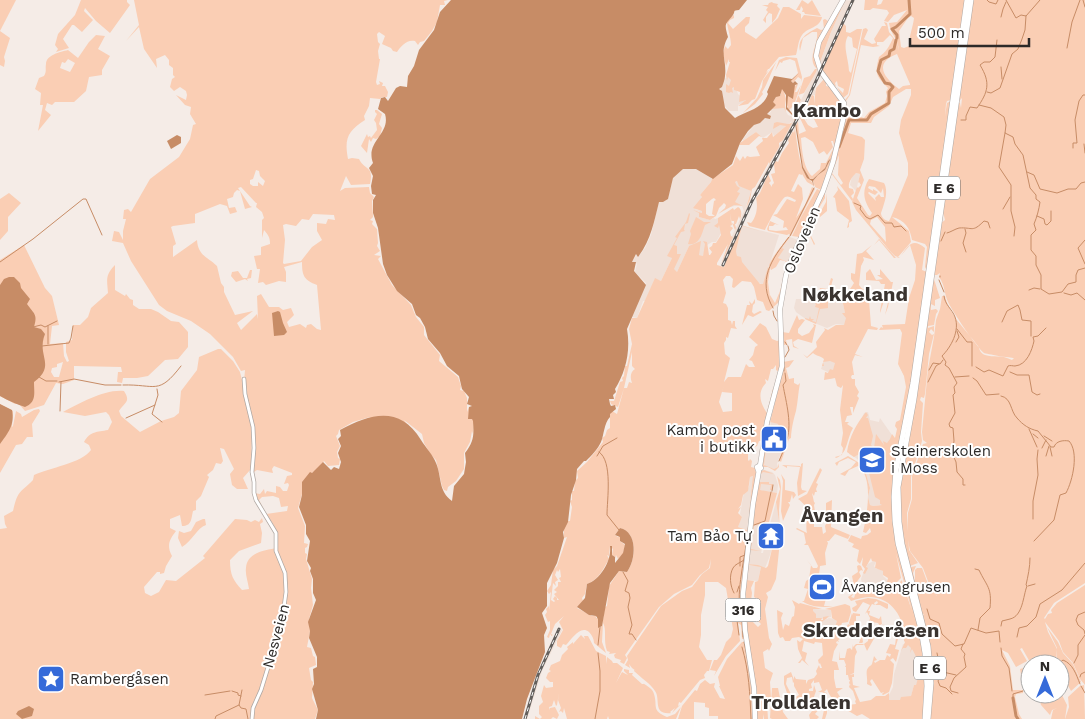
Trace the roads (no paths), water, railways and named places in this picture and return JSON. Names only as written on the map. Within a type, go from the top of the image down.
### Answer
[{"type":"highway","name":"E 6","points":[[926,719],[931,694],[927,638],[919,615],[902,544],[898,522],[898,497],[900,469],[914,399],[968,0]]},
{"type":"highway","name":"E 6","points":[[954,101],[971,0]]},
{"type":"main road","name":"Osloveien","points":[[755,719],[754,688],[745,630],[743,594],[759,468],[768,415],[782,366],[780,316],[784,282],[790,263],[823,191],[831,169],[842,124],[844,107],[842,99],[822,72],[816,56],[819,42],[843,0]]},
{"type":"main road","name":"Nesveien","points":[[244,379],[253,427],[252,472],[254,493],[276,534],[276,552],[286,580],[286,600],[282,622],[261,690],[253,708],[252,719]]},
{"type":"waterway","points":[[897,38],[892,29],[910,14],[909,0]]},
{"type":"waterway","points":[[987,0],[996,4],[998,0]]},
{"type":"waterway","points":[[1006,0],[1016,18],[1021,15],[1026,16],[1040,0]]},
{"type":"waterway","points":[[1067,48],[1072,22],[1080,0]]},
{"type":"waterway","points":[[1083,0],[1085,7]]},
{"type":"waterway","points":[[1001,17],[1006,2]]},
{"type":"waterway","points":[[987,92],[991,93],[1000,88],[1012,54],[1018,49],[1022,39],[1026,16]]},
{"type":"waterway","points":[[839,147],[849,120],[867,120],[871,114],[889,103],[889,92],[893,87],[885,83],[878,71],[881,60],[889,56],[890,51],[894,49],[896,40]]},
{"type":"waterway","points":[[961,120],[966,120],[970,107],[977,108],[984,97],[987,82],[980,65],[984,62],[990,62],[995,57],[997,40]]},
{"type":"waterway","points":[[1001,67],[1002,79]]},
{"type":"waterway","points":[[1073,148],[1073,143],[1077,143],[1075,120],[1079,101],[1085,95]]},
{"type":"waterway","points":[[979,105],[991,108],[1004,117],[1005,133],[1013,137],[1015,144],[1023,155],[1030,188],[1036,195],[1036,199],[1040,202],[1034,224],[1036,230],[1031,235],[1031,250],[1036,256],[1036,265],[1041,275],[1041,289],[1049,294],[1062,292],[1068,284],[1076,282],[1078,270],[1085,268]]},
{"type":"waterway","points":[[1005,133],[999,167],[1011,185],[1011,211],[1015,227],[1014,236]]},
{"type":"waterway","points":[[1084,144],[1085,153]]},
{"type":"waterway","points":[[1027,172],[1034,175],[1040,189],[1057,193],[1068,189],[1076,189],[1081,183],[1085,182]]},
{"type":"waterway","points":[[790,236],[814,188]]},
{"type":"waterway","points":[[1003,209],[1010,197]]},
{"type":"waterway","points":[[0,262],[33,239],[83,199],[86,199],[102,235]]},
{"type":"waterway","points":[[854,203],[861,206],[860,209],[866,217],[870,219],[878,215],[885,223],[892,223],[894,227],[901,226],[906,231]]},
{"type":"waterway","points":[[1037,216],[1044,219],[1047,225],[1051,221],[1051,211]]},
{"type":"waterway","points":[[947,233],[959,228],[972,229],[984,221],[988,222],[990,228]]},
{"type":"waterway","points":[[965,229],[966,233],[963,243],[966,252]]},
{"type":"waterway","points":[[941,241],[945,232]]},
{"type":"waterway","points":[[773,308],[768,298],[766,279],[772,262],[789,237]]},
{"type":"waterway","points":[[1085,240],[1078,248],[1085,264]]},
{"type":"waterway","points":[[939,280],[944,292]]},
{"type":"waterway","points":[[1029,290],[1034,288],[1040,289]]},
{"type":"waterway","points":[[1064,293],[1071,295],[1077,293],[1085,300]]},
{"type":"waterway","points":[[944,296],[954,314],[956,322],[954,338],[942,356],[946,362],[945,365],[949,368],[957,383],[954,387],[955,393],[953,395],[955,413],[949,424],[953,428],[954,441],[952,453],[956,462],[957,472],[963,479],[963,485],[965,485]]},
{"type":"waterway","points":[[1002,322],[1007,311],[1018,305],[1022,320],[1031,321],[1031,336]]},
{"type":"waterway","points":[[773,311],[777,321]]},
{"type":"waterway","points":[[33,327],[41,325],[45,327],[57,321]]},
{"type":"waterway","points":[[48,326],[48,344]]},
{"type":"waterway","points":[[42,346],[69,343],[73,326]]},
{"type":"waterway","points":[[976,367],[984,372],[989,370],[1003,376],[1008,366],[1019,365],[1026,360],[1032,349],[1033,337],[1038,336],[1046,328]]},
{"type":"waterway","points":[[957,329],[967,342],[972,342],[972,366]]},
{"type":"waterway","points":[[956,342],[959,337],[957,331]]},
{"type":"waterway","points":[[785,357],[789,350],[788,346]]},
{"type":"waterway","points":[[929,370],[933,363],[940,364],[943,360]]},
{"type":"waterway","points":[[784,362],[784,371]]},
{"type":"waterway","points":[[928,382],[936,366],[939,364]]},
{"type":"waterway","points":[[123,385],[161,385],[181,366]]},
{"type":"waterway","points":[[1010,372],[1017,375],[1029,375],[1032,392],[1037,395],[1040,394]]},
{"type":"waterway","points":[[785,373],[786,381],[783,385],[789,421],[786,442]]},
{"type":"waterway","points":[[955,377],[969,376]]},
{"type":"waterway","points":[[39,377],[46,381],[57,381]]},
{"type":"waterway","points":[[973,378],[986,395],[999,394]]},
{"type":"waterway","points":[[59,382],[74,379],[105,385],[121,385]]},
{"type":"waterway","points":[[60,411],[61,382]]},
{"type":"waterway","points":[[157,389],[158,395],[152,414],[162,422]]},
{"type":"waterway","points":[[1001,396],[1007,399],[1019,420],[1029,428],[1038,431],[1051,447],[1054,447],[1060,441],[1069,441],[1074,452],[1073,474],[1069,487],[1066,493],[1060,495],[1054,520],[1034,541]]},
{"type":"waterway","points":[[126,418],[155,405]]},
{"type":"waterway","points":[[1029,429],[1037,447]]},
{"type":"waterway","points":[[1033,434],[1038,438]]},
{"type":"waterway","points":[[1044,436],[1052,441]]},
{"type":"waterway","points":[[597,456],[603,446],[617,438]]},
{"type":"waterway","points":[[1042,448],[1046,440]]},
{"type":"waterway","points":[[779,461],[786,445]]},
{"type":"waterway","points":[[1046,456],[1049,446]]},
{"type":"waterway","points":[[1050,447],[1052,456]]},
{"type":"waterway","points":[[1033,519],[1033,501],[1038,475],[1038,450]]},
{"type":"waterway","points":[[599,452],[603,457],[608,472],[607,515],[619,530]]},
{"type":"waterway","points":[[772,491],[773,485]]},
{"type":"waterway","points":[[754,525],[765,521],[771,492]]},
{"type":"waterway","points":[[743,637],[739,594],[747,538]]},
{"type":"waterway","points":[[740,566],[740,557],[745,555]]},
{"type":"waterway","points":[[1001,626],[1002,621],[1014,617],[1020,610],[1027,586],[1030,558]]},
{"type":"waterway","points":[[734,593],[730,580],[731,574],[735,565],[744,560]]},
{"type":"waterway","points":[[1017,637],[1019,628],[1027,626],[1036,617],[1040,604],[1062,590],[1085,563]]},
{"type":"waterway","points":[[975,569],[979,570],[990,596],[990,608],[980,618],[978,630]]},
{"type":"waterway","points":[[623,572],[628,581],[625,591],[629,593],[630,598],[628,607],[632,625],[629,634],[632,634],[636,640]]},
{"type":"waterway","points":[[1028,586],[1035,584]]},
{"type":"waterway","points":[[737,592],[739,586]]},
{"type":"waterway","points":[[735,606],[739,635]]},
{"type":"waterway","points":[[927,609],[930,619],[939,623],[942,634],[955,646],[964,644],[971,628],[986,633],[999,631],[1000,642]]},
{"type":"waterway","points":[[1085,612],[1078,615],[1076,620],[1085,634]]},
{"type":"waterway","points":[[598,645],[600,627]]},
{"type":"waterway","points":[[1074,663],[1078,655],[1078,645],[1085,635]]},
{"type":"waterway","points":[[744,642],[749,666]]},
{"type":"waterway","points":[[958,693],[951,691],[950,687],[954,678],[966,667],[965,654],[961,649],[963,644]]},
{"type":"waterway","points":[[742,647],[748,674],[751,719]]},
{"type":"waterway","points":[[1001,648],[1002,656],[1009,668],[1012,691]]},
{"type":"waterway","points":[[595,719],[600,691],[598,653]]},
{"type":"waterway","points":[[937,653],[941,672]]},
{"type":"waterway","points":[[1070,665],[1080,684]]},
{"type":"waterway","points":[[942,672],[938,681],[940,686],[946,688],[952,694]]},
{"type":"waterway","points":[[943,672],[956,675]]},
{"type":"waterway","points":[[1080,677],[1085,672]]},
{"type":"waterway","points":[[1081,686],[1085,693]]},
{"type":"waterway","points":[[242,690],[239,705],[241,708],[246,709],[248,719]]},
{"type":"waterway","points":[[205,695],[230,691]]},
{"type":"waterway","points":[[232,691],[241,696]]},
{"type":"waterway","points":[[1013,698],[1013,694],[1020,692]]},
{"type":"waterway","points":[[1013,698],[1018,719]]},
{"type":"waterway","points":[[215,719],[216,716],[239,705]]},
{"type":"railway","points":[[723,265],[752,201],[806,103],[853,0]]},
{"type":"railway","points":[[525,719],[538,675],[559,629]]},
{"type":"place","name":"Kambo post i butikk","points":[[774,439]]},
{"type":"place","name":"Steinerskolen i Moss","points":[[872,460]]},
{"type":"place","name":"Tam Bảo Tự","points":[[771,536]]},
{"type":"place","name":"Åvangengrusen","points":[[822,587]]},
{"type":"place","name":"Rambergåsen","points":[[51,679]]},
{"type":"district","name":"Kambo","points":[[827,110]]},
{"type":"district","name":"Nøkkeland","points":[[855,294]]},
{"type":"district","name":"Åvangen","points":[[842,515]]},
{"type":"district","name":"Skredderåsen","points":[[871,630]]},
{"type":"district","name":"Trolldalen","points":[[801,702]]}]
